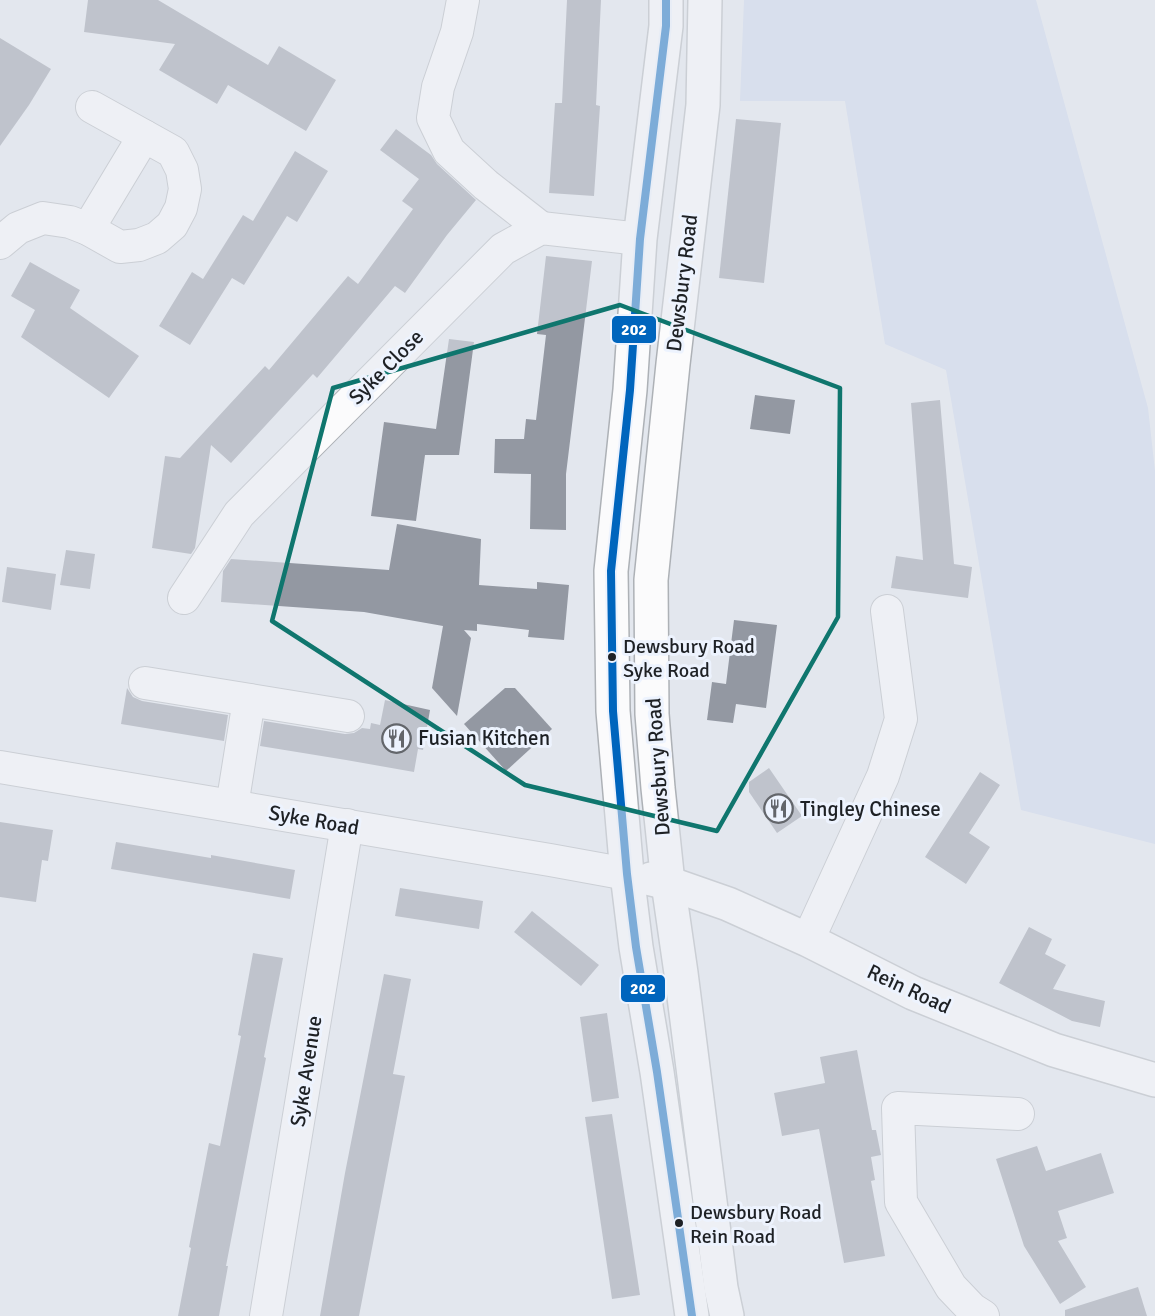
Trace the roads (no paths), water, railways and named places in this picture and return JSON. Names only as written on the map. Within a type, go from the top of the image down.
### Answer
[{"type":"main road","name":"Dewsbury Road","points":[[666,0],[666,26],[640,239],[630,390],[610,571],[613,711],[627,874],[639,968],[657,1072],[692,1316]]},
{"type":"main road","name":"Dewsbury Road","points":[[705,0],[703,105],[651,580],[652,714],[668,883],[721,1288],[727,1316]]},
{"type":"main road","name":"Rein Road","points":[[627,874],[668,883],[728,904],[808,940],[913,993],[1054,1050],[1155,1080]]},
{"type":"street","points":[[463,0],[457,32],[438,87],[433,118],[449,151],[486,185],[540,228],[640,239]]},
{"type":"street","points":[[0,243],[18,228],[43,218],[70,222],[120,247],[139,245],[157,238],[172,225],[181,208],[185,189],[182,170],[173,152],[92,106]]},
{"type":"street","points":[[88,229],[144,135]]},
{"type":"street","name":"Syke Close","points":[[184,598],[239,514],[503,249],[540,228]]},
{"type":"street","points":[[808,940],[884,776],[901,719],[887,611]]},
{"type":"street","points":[[146,683],[348,716]]},
{"type":"street","points":[[232,806],[249,700]]},
{"type":"street","name":"Syke Road","points":[[0,767],[627,874]]},
{"type":"street","name":"Syke Avenue","points":[[266,1316],[347,825]]},
{"type":"street","points":[[973,1313],[951,1287],[901,1202],[898,1108],[1018,1114]]},
{"type":"place","name":"Dewsbury Road Syke Road","points":[[612,657]]},
{"type":"place","name":"Fusian Kitchen","points":[[397,738]]},
{"type":"place","name":"Tingley Chinese","points":[[779,809]]},
{"type":"place","name":"Dewsbury Road Rein Road","points":[[679,1223]]}]
